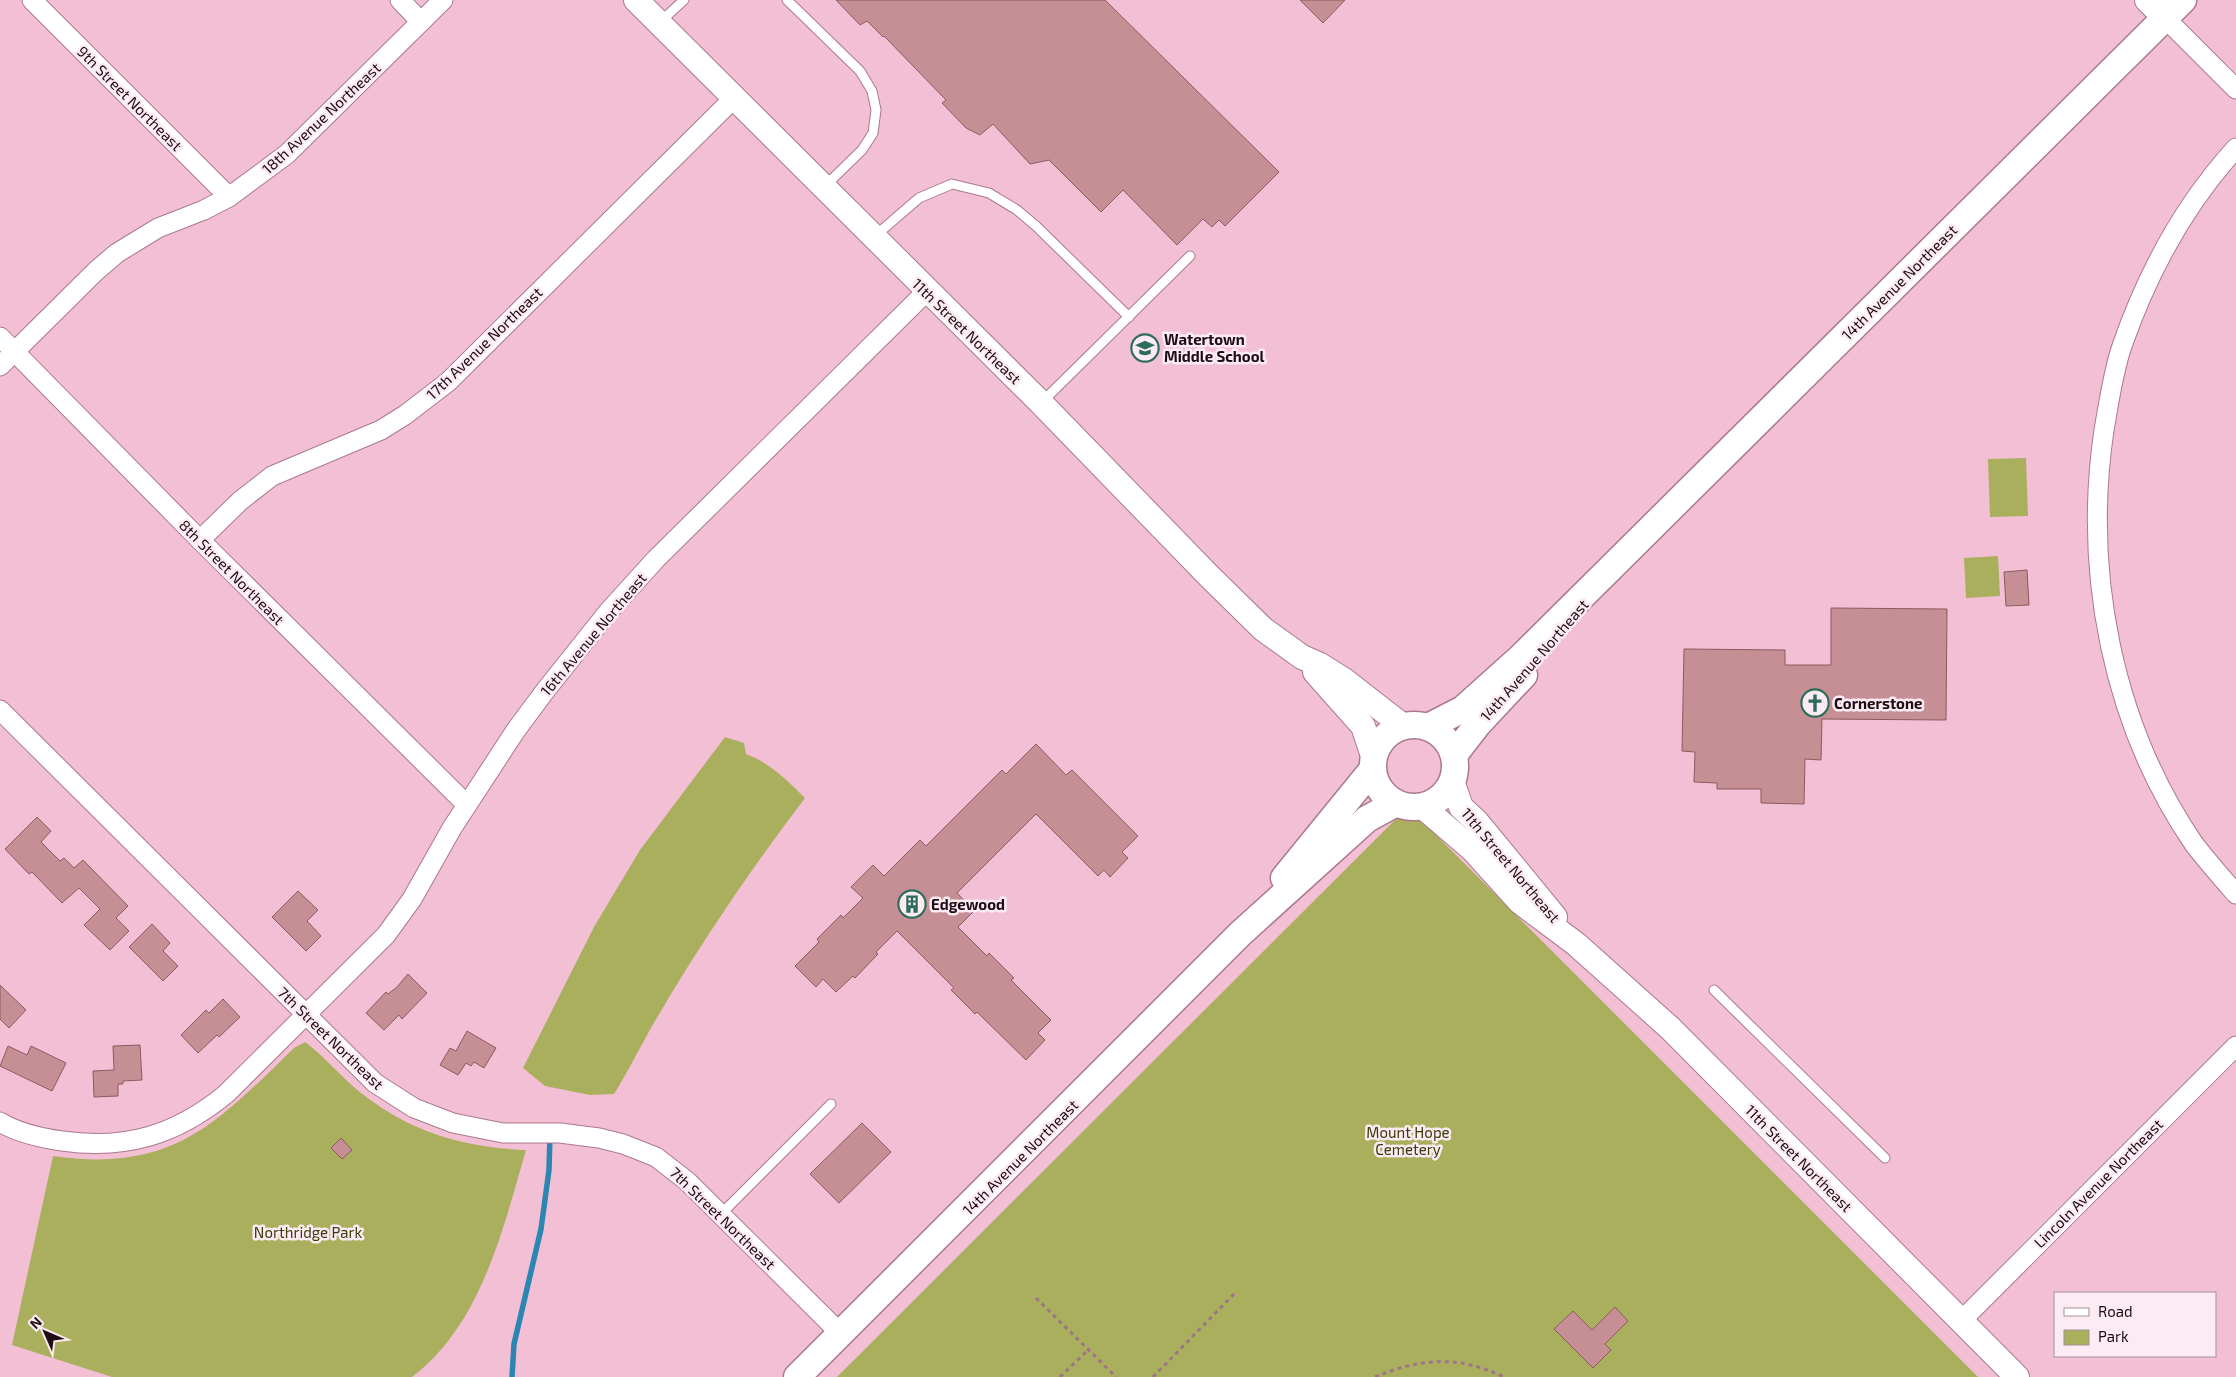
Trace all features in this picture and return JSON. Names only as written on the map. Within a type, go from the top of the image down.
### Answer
[{"type":"main road","name":"14th Avenue Northeast","points":[[1416,726],[1463,709],[1521,657],[2183,0]]},
{"type":"main road","name":"14th Avenue Northeast","points":[[1454,755],[1478,724],[1547,650],[1614,564]]},
{"type":"main road","points":[[1416,726],[1440,733],[1454,755],[1455,769],[1452,781],[1446,793],[1435,802],[1423,806],[1409,807],[1396,804],[1384,795],[1376,784],[1373,763],[1384,737],[1393,730],[1416,726]]},
{"type":"main road","name":"14th Avenue Northeast","points":[[1240,934],[1373,763]]},
{"type":"main road","name":"14th Avenue Northeast","points":[[797,1377],[1240,934],[1367,819],[1396,804]]},
{"type":"street","name":"9th Street Northeast","points":[[32,0],[229,197]]},
{"type":"street","points":[[400,0],[421,22]]},
{"type":"street","name":"18th Avenue Northeast","points":[[0,366],[96,271],[117,253],[158,228],[204,210],[229,197],[287,154],[443,0]]},
{"type":"street","name":"11th Street Northeast","points":[[636,0],[1041,404],[1216,583],[1264,629],[1302,658],[1363,726],[1373,763]]},
{"type":"street","points":[[2147,0],[2236,89]]},
{"type":"street","name":"17th Avenue Northeast","points":[[200,540],[240,501],[272,476],[382,430],[448,382],[734,98]]},
{"type":"street","points":[[2236,148],[2221,164],[2182,220],[2149,280],[2122,347],[2107,410],[2098,470],[2097,538],[2101,593],[2121,687],[2133,726],[2168,800],[2194,844],[2236,894]]},
{"type":"street","name":"16th Avenue Northeast","points":[[0,1122],[26,1134],[77,1144],[125,1143],[169,1131],[190,1120],[226,1094],[386,935],[400,917],[467,805],[545,690],[627,590],[926,291]]},
{"type":"street","name":"8th Street Northeast","points":[[0,337],[200,540],[467,805]]},
{"type":"street","name":"11th Street Northeast","points":[[1302,658],[1320,665],[1416,726]]},
{"type":"street","name":"7th Street Northeast","points":[[0,710],[367,1076],[392,1095],[414,1108],[439,1118],[480,1129],[503,1133],[579,1134],[623,1144],[656,1157],[672,1168],[721,1214],[841,1334]]},
{"type":"street","name":"11th Street Northeast","points":[[1452,781],[1461,807],[1477,822],[1576,944]]},
{"type":"street","name":"11th Street Northeast","points":[[1423,806],[1473,850],[1520,902],[1576,944],[1670,1028],[2018,1377]]},
{"type":"street","name":"Lincoln Avenue Northeast","points":[[1961,1320],[2236,1046]]},
{"type":"lane","points":[[659,23],[684,0]]},
{"type":"lane","points":[[787,0],[860,71],[872,91],[876,110],[873,133],[862,150],[823,187]]},
{"type":"lane","points":[[873,238],[919,198],[952,184],[989,193],[1017,210],[1036,226],[1129,317]]},
{"type":"lane","points":[[1041,404],[1190,256]]},
{"type":"lane","points":[[1714,990],[1885,1158]]},
{"type":"lane","points":[[721,1214],[831,1104]]},
{"type":"path","points":[[1153,1377],[1234,1294]]},
{"type":"path","points":[[1036,1298],[1116,1377]]},
{"type":"path","points":[[1060,1377],[1089,1349]]},
{"type":"path","points":[[1375,1377],[1395,1368],[1437,1360],[1457,1362],[1486,1369],[1504,1377]]},
{"type":"green space","points":[[2026,458],[2028,516],[1990,517],[1988,459]]},
{"type":"green space","points":[[1998,556],[2000,596],[1966,598],[1964,558]]},
{"type":"green space","points":[[725,737],[744,743],[746,754],[770,767],[805,798],[708,935],[672,992],[614,1094],[590,1095],[545,1086],[523,1068],[594,927],[640,850]]},
{"type":"green space","name":"Mount Hope Cemetery","points":[[1408,807],[1978,1377],[837,1377]]},
{"type":"green space","name":"Northridge Park","points":[[305,1042],[357,1090],[402,1120],[421,1129],[462,1142],[504,1149],[526,1150],[498,1243],[486,1274],[456,1331],[436,1356],[412,1377],[112,1377],[12,1345],[53,1156],[94,1159],[130,1157],[161,1150],[188,1137],[214,1120],[240,1100],[294,1048]]},
{"type":"building","points":[[836,0],[1105,0],[1279,172],[1225,226],[1219,220],[1212,227],[1203,219],[1177,245],[1123,190],[1101,212],[1049,160],[1030,164],[993,124],[980,135],[966,128],[942,103],[946,100],[884,36],[867,21],[860,25]]},
{"type":"building","points":[[1300,0],[1345,0],[1323,23]]},
{"type":"building","points":[[2027,570],[2029,605],[2006,606],[2004,572]]},
{"type":"building","name":"Cornerstone","points":[[1831,608],[1947,609],[1946,720],[1822,719],[1821,760],[1805,759],[1804,804],[1761,803],[1761,789],[1717,789],[1717,783],[1694,782],[1695,752],[1682,751],[1684,649],[1785,650],[1785,665],[1831,665]]},
{"type":"building","name":"Edgewood","points":[[1036,744],[1066,775],[1072,770],[1138,836],[1122,852],[1128,858],[1110,877],[1104,870],[1098,876],[1036,814],[957,893],[974,911],[958,927],[987,956],[989,953],[1014,978],[1011,980],[1051,1020],[1038,1033],[1045,1040],[1026,1060],[977,1012],[975,1014],[951,990],[954,988],[897,931],[876,952],[878,954],[855,978],[853,976],[836,992],[823,979],[816,987],[795,966],[819,942],[817,939],[841,915],[843,918],[863,898],[851,887],[873,865],[884,876],[920,840],[926,846],[1002,770],[1006,774]]},
{"type":"building","points":[[37,817],[51,831],[41,842],[60,861],[64,858],[74,868],[83,860],[128,906],[116,918],[129,931],[110,950],[84,925],[100,909],[79,888],[62,903],[32,872],[29,874],[5,849]]},
{"type":"building","points":[[298,891],[318,910],[307,921],[321,936],[306,951],[272,917]]},
{"type":"building","points":[[152,924],[170,943],[163,951],[178,966],[163,981],[129,947]]},
{"type":"building","points":[[408,974],[427,993],[402,1019],[399,1015],[384,1030],[366,1013],[386,992],[388,994],[397,987]]},
{"type":"building","points":[[0,985],[26,1010],[9,1028],[0,1019]]},
{"type":"building","points":[[223,999],[240,1017],[219,1037],[217,1035],[198,1053],[181,1035],[206,1010],[209,1013]]},
{"type":"building","points":[[467,1031],[496,1048],[484,1068],[474,1062],[471,1066],[466,1063],[458,1075],[440,1065],[450,1048],[456,1051]]},
{"type":"building","points":[[140,1045],[142,1080],[123,1081],[123,1084],[118,1084],[118,1096],[94,1097],[93,1071],[114,1070],[113,1046]]},
{"type":"building","points":[[8,1046],[27,1055],[31,1046],[66,1063],[52,1091],[0,1066]]},
{"type":"building","points":[[862,1123],[891,1152],[839,1203],[810,1174]]},
{"type":"building","points":[[341,1138],[352,1150],[342,1159],[331,1148]]},
{"type":"building","points":[[1615,1307],[1628,1321],[1605,1344],[1611,1350],[1593,1368],[1554,1329],[1573,1311],[1592,1330]]},
{"type":"waterway","points":[[512,1377],[514,1344],[541,1229],[549,1170],[550,1135]]},
{"type":"place","name":"Watertown Middle School","points":[[1145,348]]},
{"type":"place","name":"Cornerstone","points":[[1815,703]]},
{"type":"place","name":"Edgewood","points":[[912,904]]}]
